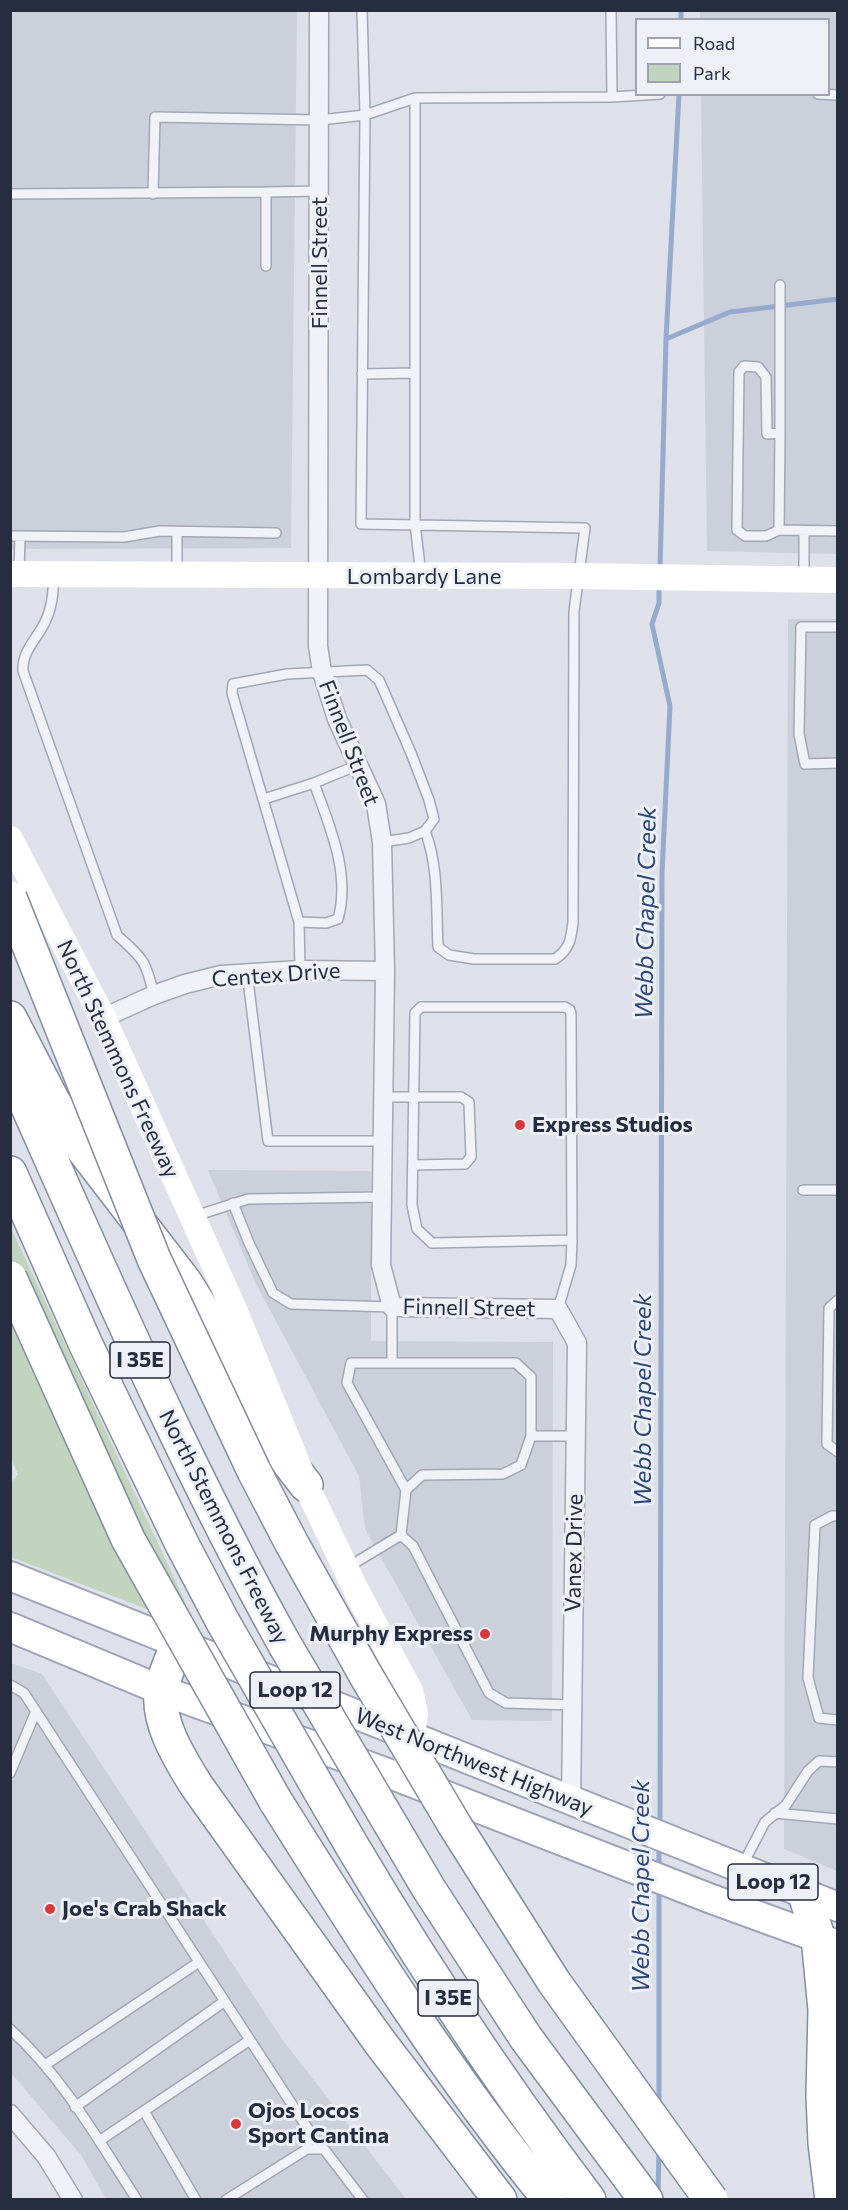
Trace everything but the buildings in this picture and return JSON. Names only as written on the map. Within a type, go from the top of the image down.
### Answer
[{"type":"highway","points":[[10,897],[154,1259],[254,1471],[291,1542],[376,1694],[454,1824],[554,1982],[711,2199]]},
{"type":"highway","points":[[10,1018],[53,1101],[79,1144],[184,1282],[214,1328],[261,1427],[306,1485]]},
{"type":"highway","name":"North Stemmons Freeway","points":[[10,1067],[150,1381],[212,1510],[285,1645],[429,1889],[526,2038],[646,2199]]},
{"type":"highway","name":"North Stemmons Freeway","points":[[10,1173],[86,1345],[182,1544],[223,1622],[350,1843],[439,1984],[492,2063],[590,2199]]},
{"type":"highway","points":[[10,1278],[128,1539],[275,1800],[349,1919],[437,2050],[550,2199]]},
{"type":"highway","points":[[178,1644],[161,1690],[166,1729],[177,1754],[196,1785],[379,2041],[500,2199]]},
{"type":"highway","points":[[805,1894],[828,1941],[831,2000],[823,2096],[825,2144],[832,2199]]},
{"type":"main road","name":"Lombardy Lane","points":[[15,574],[318,577],[580,576],[837,580]]},
{"type":"main road","name":"North Stemmons Freeway","points":[[10,839],[103,1018],[233,1307],[306,1485],[346,1569],[410,1691],[415,1713],[412,1736],[398,1777]]},
{"type":"main road","name":"West Northwest Highway","points":[[10,1576],[837,1907]]},
{"type":"main road","name":"West Northwest Highway","points":[[10,1627],[161,1690],[398,1777],[709,1898],[828,1941]]},
{"type":"street","name":"Finnell Street","points":[[319,10],[318,646],[322,672],[337,719],[376,804],[382,842],[385,971],[381,1264],[392,1307],[558,1310]]},
{"type":"street","name":"Centex Drive","points":[[103,1018],[154,995],[221,975],[300,970],[385,971]]},
{"type":"street","name":"Vanex Drive","points":[[558,1310],[577,1343],[572,1802]]},
{"type":"street","points":[[10,2115],[46,2156],[73,2199]]},
{"type":"lane","points":[[362,10],[364,115],[361,524],[585,528],[574,611],[573,922],[571,942],[565,952],[555,958],[474,959],[449,955],[438,947],[432,848],[425,831]]},
{"type":"lane","points":[[611,10],[612,97]]},
{"type":"lane","points":[[153,194],[155,117],[320,120],[364,115],[415,98],[612,97],[635,95]]},
{"type":"lane","points":[[415,98],[415,524],[421,577]]},
{"type":"lane","points":[[10,194],[320,191]]},
{"type":"lane","points":[[266,192],[266,266]]},
{"type":"lane","points":[[779,530],[778,318],[780,285]]},
{"type":"lane","points":[[780,433],[767,434],[766,377],[758,367],[744,366],[739,372],[737,530],[745,536],[766,537],[779,530],[837,531]]},
{"type":"lane","points":[[362,374],[415,373]]},
{"type":"lane","points":[[15,574],[15,536],[124,537],[160,531],[276,533]]},
{"type":"lane","points":[[177,531],[177,576]]},
{"type":"lane","points":[[804,531],[804,580]]},
{"type":"lane","points":[[54,575],[50,612],[27,651],[23,671],[117,935],[141,956],[154,995]]},
{"type":"lane","points":[[837,627],[801,627],[799,734],[805,764],[837,763]]},
{"type":"lane","points":[[300,970],[299,922],[232,693],[233,684],[287,674],[367,670],[379,681],[429,800],[434,819],[425,831],[409,838],[382,842]]},
{"type":"lane","points":[[264,799],[314,783],[358,765]]},
{"type":"lane","points":[[299,922],[326,923],[338,919],[342,903],[337,845],[314,783]]},
{"type":"lane","points":[[247,972],[268,1142],[382,1141]]},
{"type":"lane","points":[[558,1310],[572,1265],[572,1240],[570,1010],[565,1007],[421,1006],[417,1008],[415,1013],[412,1205],[417,1229],[432,1243],[572,1240]]},
{"type":"lane","points":[[383,1096],[461,1097],[469,1102],[471,1157],[465,1164],[413,1165]]},
{"type":"lane","points":[[803,1190],[837,1190]]},
{"type":"lane","points":[[193,1216],[248,1199],[382,1197]]},
{"type":"lane","points":[[233,1203],[273,1293],[291,1304],[392,1307],[392,1363]]},
{"type":"lane","points":[[837,1300],[829,1308],[827,1444],[837,1452]]},
{"type":"lane","points":[[401,1535],[406,1490],[347,1383],[351,1363],[516,1363],[531,1377],[531,1436],[521,1465],[503,1474],[423,1475],[406,1490]]},
{"type":"lane","points":[[531,1436],[576,1436]]},
{"type":"lane","points":[[837,1516],[832,1516],[815,1525],[808,1678],[819,1718],[837,1720]]},
{"type":"lane","points":[[401,1535],[413,1546],[489,1694],[506,1703],[573,1705]]},
{"type":"lane","points":[[346,1569],[401,1535]]},
{"type":"lane","points":[[10,1685],[24,1693],[308,2128],[307,2149]]},
{"type":"lane","points":[[10,1773],[36,1711]]},
{"type":"lane","points":[[741,1869],[765,1822],[786,1805],[808,1771],[819,1761],[837,1762]]},
{"type":"lane","points":[[775,1814],[837,1820]]},
{"type":"lane","points":[[45,2065],[199,1962]]},
{"type":"lane","points":[[75,2107],[225,2001]]},
{"type":"lane","points":[[10,2028],[45,2065],[137,2199]]},
{"type":"lane","points":[[99,2141],[250,2040]]},
{"type":"lane","points":[[144,2111],[196,2199]]},
{"type":"lane","points":[[226,2199],[307,2149],[324,2149],[363,2199]]},
{"type":"shaded area","points":[[10,11],[297,11],[291,548],[11,549]]},
{"type":"shaded area","points":[[700,11],[837,11],[837,554],[707,551],[701,96],[830,96],[830,18],[700,18]]},
{"type":"shaded area","points":[[788,619],[837,619],[837,1871],[784,1849]]},
{"type":"shaded area","points":[[208,1170],[371,1171],[371,1341],[553,1342],[552,1721],[472,1720],[365,1529],[359,1476],[256,1284]]},
{"type":"shaded area","points":[[11,1663],[42,1674],[282,2039],[406,2199],[106,2199],[81,2155],[11,2073]]},
{"type":"green space","points":[[10,1226],[196,1628],[11,1557],[11,1483],[18,1474],[10,1457]]},
{"type":"waterway","points":[[681,10],[681,18]]},
{"type":"waterway","points":[[660,569],[666,339],[679,96]]},
{"type":"waterway","points":[[666,339],[730,312],[838,299]]},
{"type":"waterway","name":"Webb Chapel Creek","points":[[659,585],[659,603],[652,624],[670,706],[662,873],[660,1826]]},
{"type":"waterway","name":"Webb Chapel Creek","points":[[659,1844],[659,1868]]},
{"type":"waterway","name":"Webb Chapel Creek","points":[[659,1889],[659,2105]]},
{"type":"waterway","name":"Webb Chapel Creek","points":[[658,2195],[659,2150]]},
{"type":"place","name":"Express Studios","points":[[520,1125]]},
{"type":"place","name":"Murphy Express","points":[[485,1634]]},
{"type":"place","name":"Joe's Crab Shack","points":[[50,1909]]},
{"type":"place","name":"Ojos Locos Sport Cantina","points":[[236,2124]]}]
